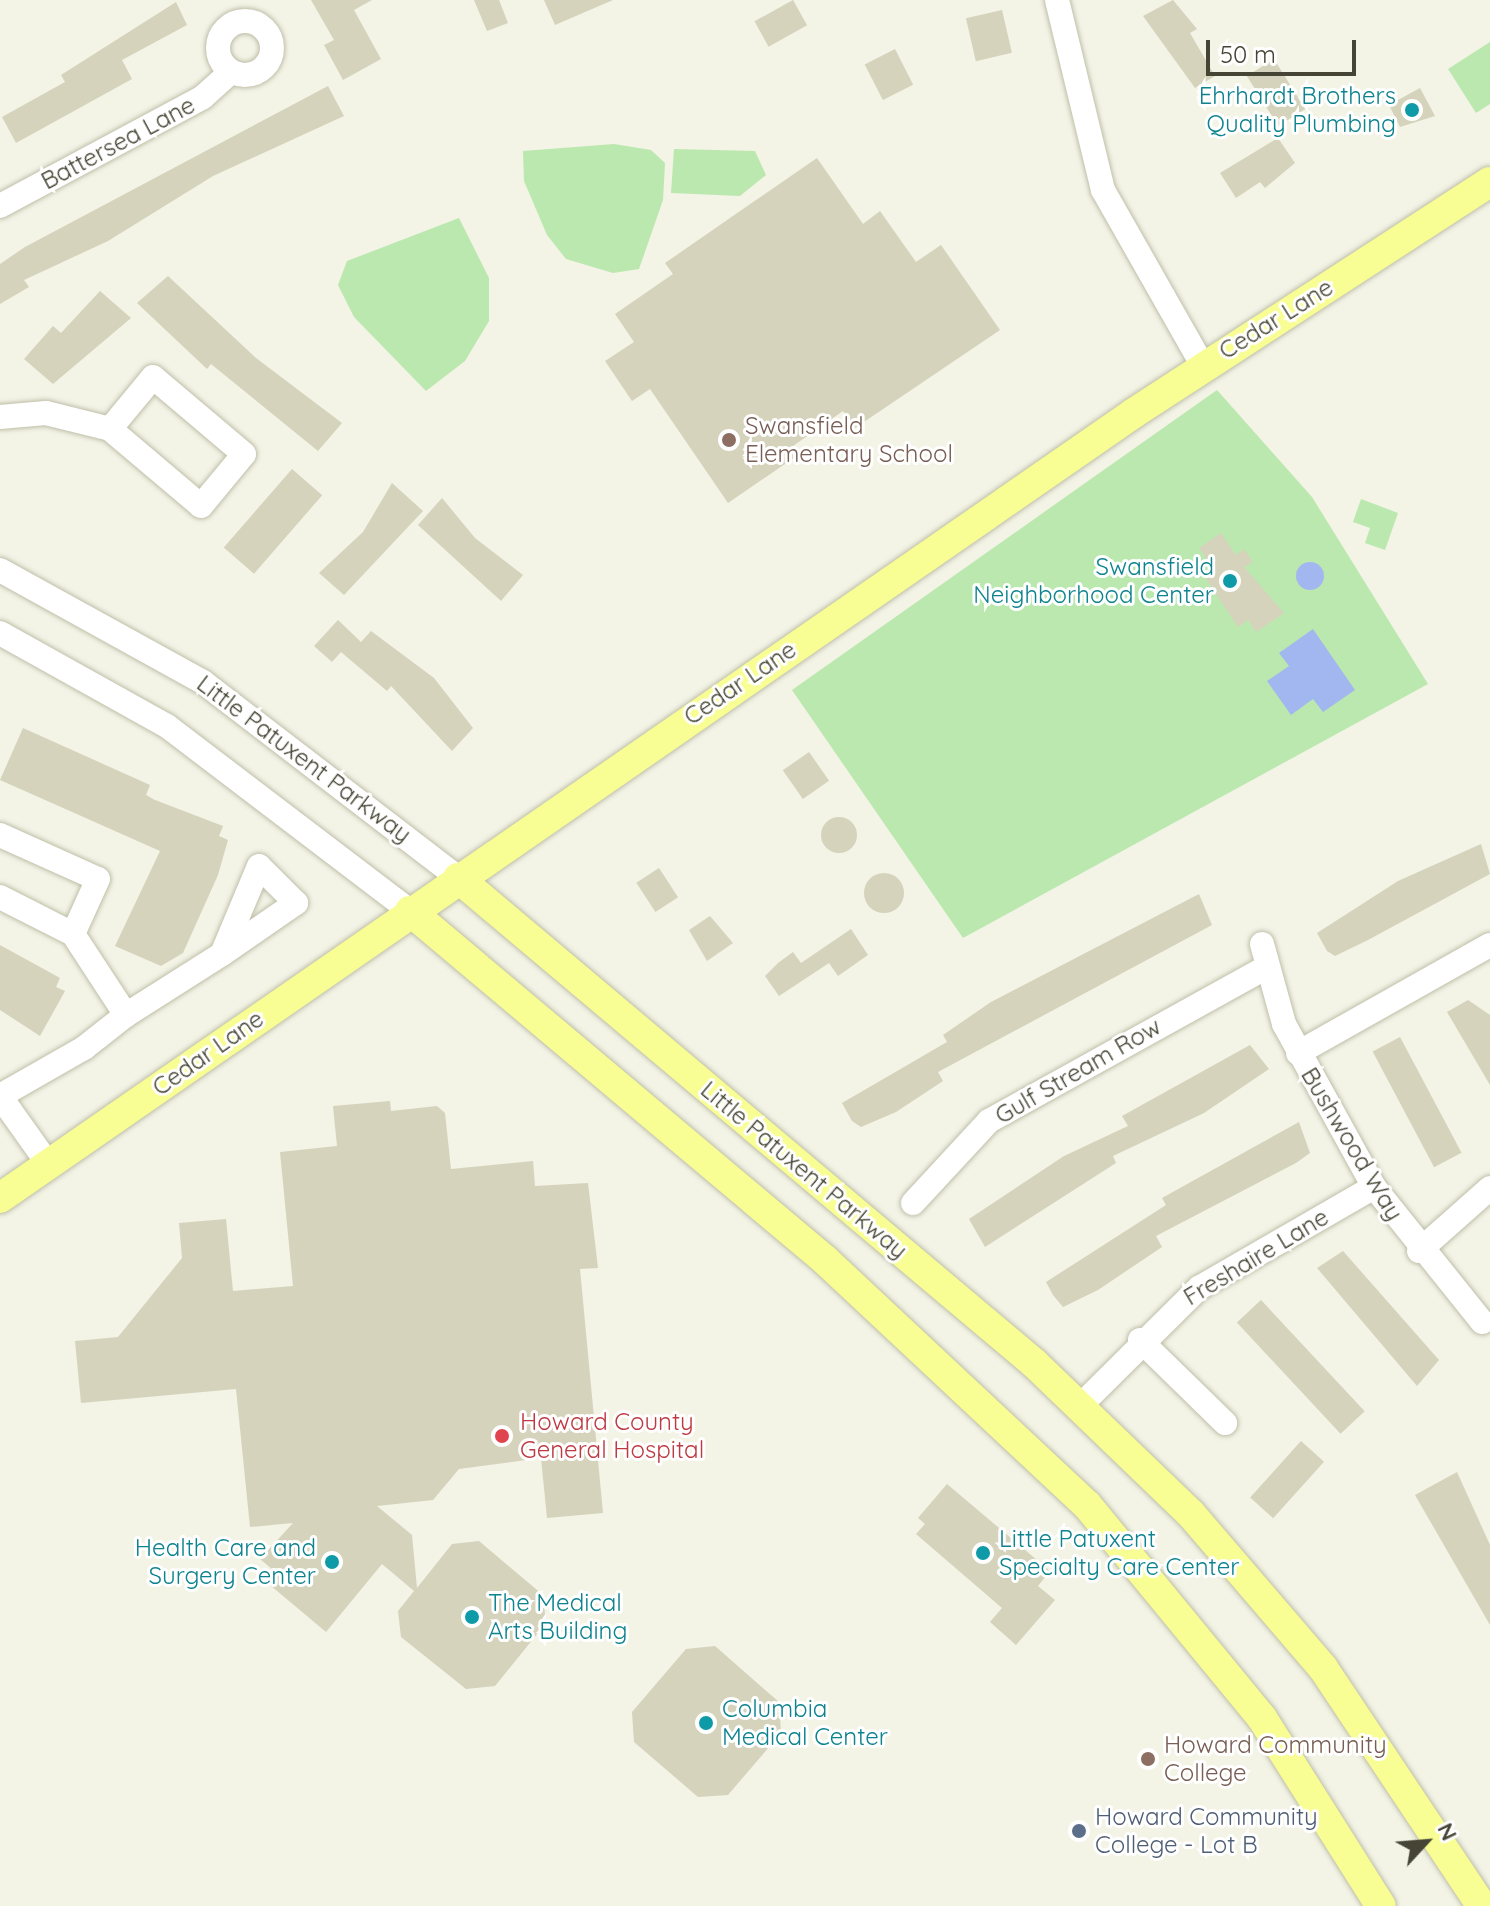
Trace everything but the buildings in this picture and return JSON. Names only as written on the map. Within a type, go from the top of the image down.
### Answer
[{"type":"main road","name":"Cedar Lane","points":[[0,1198],[410,911],[1203,366],[1490,182]]},
{"type":"main road","name":"Little Patuxent Parkway","points":[[458,878],[1080,1406],[1191,1514],[1323,1668],[1482,1906]]},
{"type":"main road","points":[[410,911],[825,1260],[1067,1484],[1138,1560],[1262,1718],[1381,1906]]},
{"type":"street","points":[[1057,0],[1103,190],[1203,366]]},
{"type":"street","name":"Battersea Lane","points":[[0,206],[203,97],[231,72]]},
{"type":"street","points":[[0,417],[46,413],[110,429],[201,506],[244,454],[153,377],[110,429]]},
{"type":"street","name":"Little Patuxent Parkway","points":[[0,570],[203,682],[458,878]]},
{"type":"street","points":[[0,633],[167,726],[410,911]]},
{"type":"street","points":[[0,835],[98,879],[73,934]]},
{"type":"street","points":[[0,897],[73,934],[126,1015]]},
{"type":"street","points":[[1298,1053],[1490,945]]},
{"type":"street","points":[[49,1165],[0,1096],[222,954]]},
{"type":"street","name":"Bushwood Way","points":[[1264,956],[1298,1053],[1374,1187],[1419,1251],[1482,1322]]},
{"type":"street","name":"Gulf Stream Row","points":[[913,1203],[989,1121],[1264,956]]},
{"type":"street","name":"Freshaire Lane","points":[[1080,1406],[1140,1340],[1222,1273],[1374,1187]]},
{"type":"street","points":[[1419,1251],[1490,1188]]},
{"type":"street","points":[[1140,1340],[1225,1423]]},
{"type":"green space","points":[[1490,42],[1490,104],[1476,113],[1448,69]]},
{"type":"green space","points":[[614,144],[651,150],[665,163],[663,200],[639,269],[613,273],[566,259],[547,235],[524,181],[523,151]]},
{"type":"green space","points":[[674,149],[755,151],[766,175],[740,196],[671,193]]},
{"type":"green space","points":[[459,218],[489,278],[489,321],[465,361],[426,391],[354,317],[338,285],[347,261]]},
{"type":"green space","points":[[1217,390],[1312,497],[1428,684],[963,938],[792,690]]},
{"type":"green space","points":[[1361,499],[1398,513],[1385,550],[1365,543],[1370,528],[1353,522]]},
{"type":"water","points":[[1310,562],[1320,566],[1324,576],[1320,586],[1310,590],[1300,586],[1296,576],[1300,566]]},
{"type":"water","points":[[1313,629],[1355,690],[1323,712],[1313,699],[1291,715],[1267,681],[1289,666],[1279,653]]},
{"type":"place","name":"Ehrhardt Brothers Quality Plumbing","points":[[1412,110]]},
{"type":"place","name":"Swansfield Elementary School","points":[[729,440]]},
{"type":"place","name":"Swansfield Neighborhood Center","points":[[1230,581]]},
{"type":"place","name":"Howard County General Hospital","points":[[502,1436]]},
{"type":"place","name":"Little Patuxent Specialty Care Center","points":[[983,1553]]},
{"type":"place","name":"Health Care and Surgery Center","points":[[332,1562]]},
{"type":"place","name":"The Medical Arts Building","points":[[472,1617]]},
{"type":"place","name":"Columbia Medical Center","points":[[706,1723]]},
{"type":"place","name":"Howard Community College","points":[[1148,1759]]},
{"type":"place","name":"Howard Community College - Lot B","points":[[1079,1831]]}]
